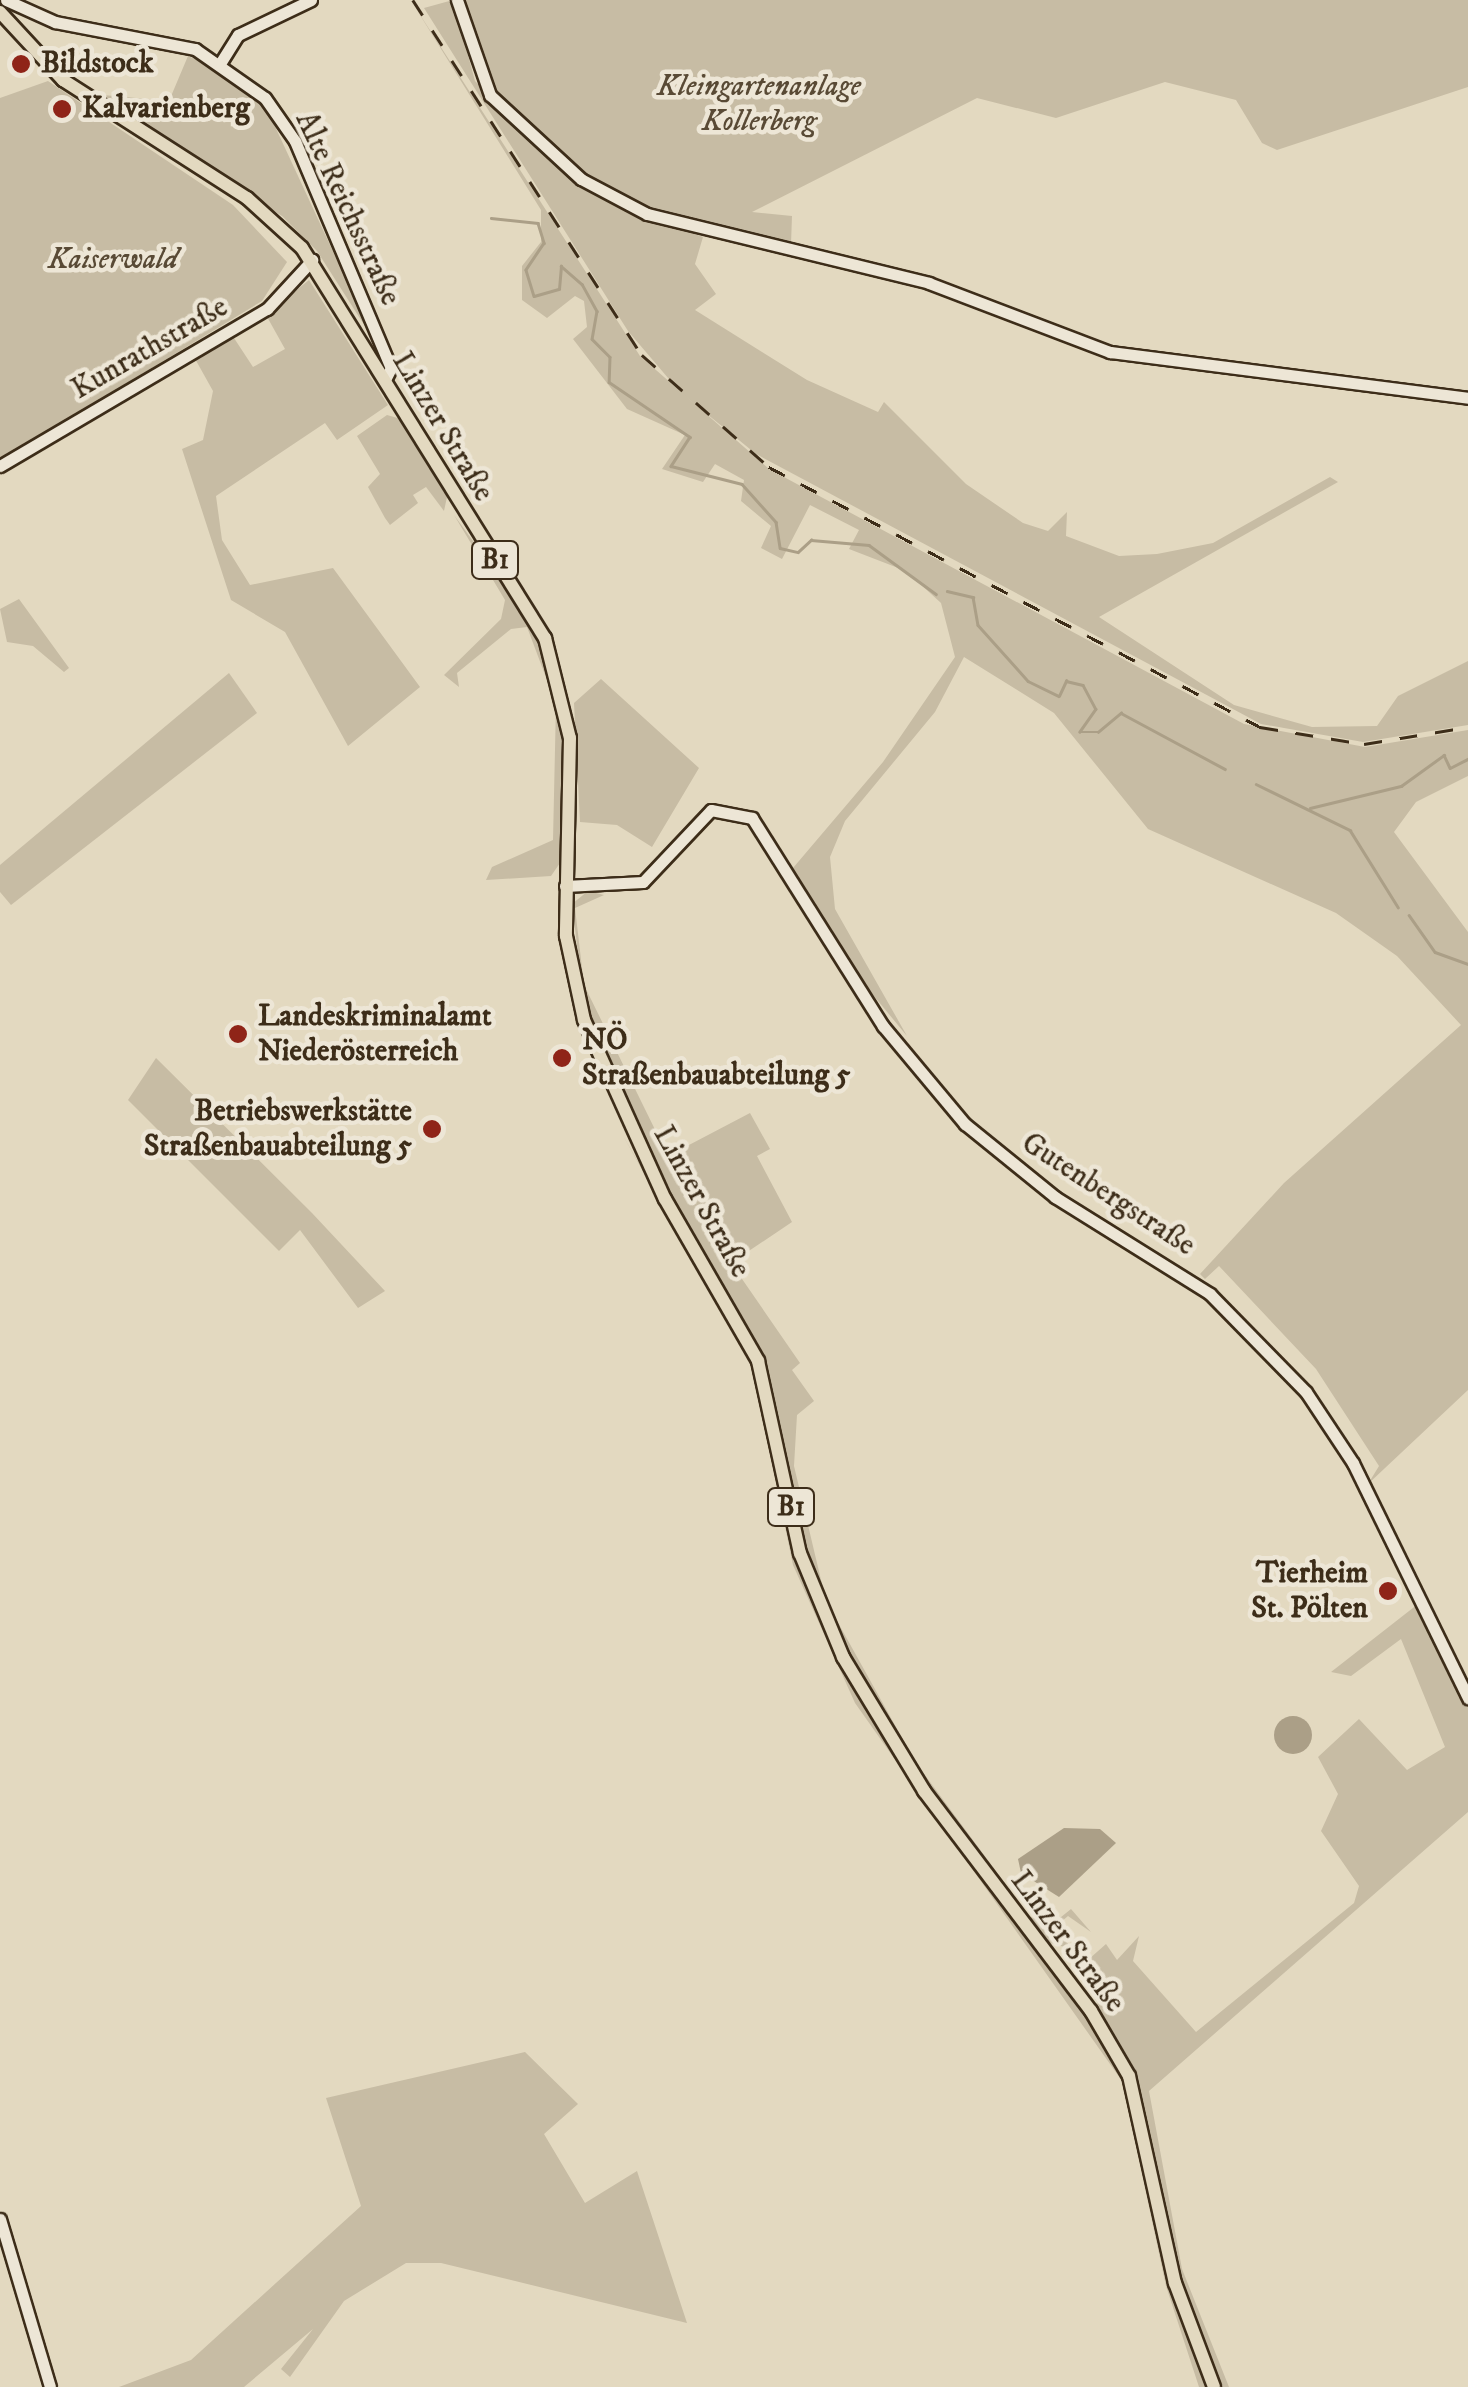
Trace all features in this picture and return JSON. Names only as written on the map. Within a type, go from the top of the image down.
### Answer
[{"type":"main road","name":"Linzer Straße","points":[[0,12],[55,73],[247,198],[312,260],[556,665],[570,738],[566,886],[569,962],[584,1020],[654,1178],[758,1361],[820,1610],[913,1775],[1120,2057],[1146,2127],[1179,2298],[1214,2387]]},
{"type":"street","name":"Alte Reichsstraße","points":[[6,0],[56,22],[170,42],[221,62],[266,98],[296,141],[392,368],[385,380]]},
{"type":"street","points":[[221,62],[238,35],[311,0]]},
{"type":"street","points":[[457,0],[484,88],[581,179],[664,220],[792,254],[930,283],[1126,355],[1468,398]]},
{"type":"street","name":"Kunrathstraße","points":[[0,466],[280,301],[312,260]]},
{"type":"street","name":"Gutenbergstraße","points":[[566,886],[642,882],[704,814],[746,812],[882,1026],[965,1124],[1055,1197],[1210,1294],[1306,1392],[1468,1698]]},
{"type":"street","points":[[0,2219],[50,2387]]},
{"type":"green space","points":[[453,0],[475,81],[542,151],[646,217],[703,237],[695,264],[716,294],[695,310],[807,380],[878,412],[884,402],[966,484],[1023,523],[1048,531],[1067,512],[1066,536],[1119,556],[1157,554],[1213,543],[1330,477],[1338,482],[1099,617],[1234,705],[1312,727],[1377,726],[1398,696],[1468,661],[1468,725],[1363,742],[1261,724],[756,454],[680,392],[628,331],[424,8]]},
{"type":"green space","name":"Kleingartenanlage Kollerberg","points":[[462,0],[1468,0],[1468,87],[1277,150],[1262,143],[1236,100],[1165,82],[1056,118],[977,98],[752,212],[792,216],[791,244],[649,211],[583,175],[493,92]]},
{"type":"green space","points":[[415,7],[640,356],[769,469],[1244,724],[1365,747],[1468,730],[1468,776],[1416,802],[1394,832],[1468,932],[1468,1390],[1368,1484],[1379,1466],[1316,1369],[1219,1266],[1205,1279],[1200,1274],[1284,1183],[1461,1025],[1397,956],[1336,913],[1148,829],[1054,713],[964,657],[935,712],[845,821],[830,857],[835,909],[907,1036],[850,967],[793,868],[883,762],[955,657],[941,603],[906,571],[849,549],[859,530],[810,505],[782,559],[761,548],[771,526],[741,501],[744,480],[715,464],[703,482],[662,469],[685,435],[627,409],[573,339],[587,327],[584,301],[575,296],[547,318],[522,300],[522,266],[541,242],[541,210]]},
{"type":"green space","points":[[188,56],[232,76],[266,107],[375,342],[317,251],[282,216],[92,94],[169,101]]},
{"type":"green space","name":"Kaiserwald","points":[[48,81],[233,205],[287,262],[262,301],[0,460],[0,98]]},
{"type":"green space","points":[[309,280],[388,405],[337,440],[325,423],[216,496],[222,540],[250,585],[333,568],[420,687],[348,746],[285,632],[231,600],[182,449],[203,440],[213,391],[194,357],[232,335],[253,367],[285,349],[266,315]]},
{"type":"green space","points":[[387,415],[401,419],[447,497],[444,511],[426,487],[413,495],[418,503],[390,525],[385,518],[368,487],[380,474],[357,436]]},
{"type":"green space","points":[[454,515],[535,626],[562,708],[560,863],[551,876],[486,880],[492,867],[553,840],[556,704],[527,627],[511,629],[457,673],[459,687],[444,675],[501,619],[505,600]]},
{"type":"green space","points":[[19,599],[69,668],[64,672],[33,646],[7,642],[0,609]]},
{"type":"green space","points":[[229,673],[257,713],[11,905],[0,892],[0,865]]},
{"type":"green space","points":[[601,679],[699,768],[652,847],[617,825],[580,822],[574,703]]},
{"type":"green space","points":[[588,891],[604,895],[575,908],[584,985],[668,1156],[750,1113],[770,1149],[757,1156],[792,1222],[731,1263],[800,1363],[792,1370],[814,1401],[797,1415],[794,1466],[826,1601],[916,1763],[1029,1916],[1050,1926],[1071,1909],[1091,1932],[1068,1916],[1055,1927],[1072,1949],[1050,1943],[989,1873],[857,1675],[808,1566],[763,1360],[686,1227],[584,1002],[572,904]]},
{"type":"green space","points":[[156,1058],[385,1291],[358,1308],[300,1230],[279,1251],[128,1100]]},
{"type":"green space","points":[[622,1134],[754,1362],[773,1425],[799,1568],[849,1679],[945,1829],[1099,2032],[1125,2079],[1146,2141],[1171,2283],[1207,2387],[1199,2387],[1166,2286],[1122,2081],[855,1703],[793,1565],[751,1363]]},
{"type":"green space","points":[[1418,1604],[1468,1705],[1468,1812],[1149,2091],[1182,2269],[1229,2387],[1220,2387],[1171,2248],[1140,2093],[1080,1967],[1106,1944],[1117,1960],[1139,1936],[1133,1961],[1196,2032],[1354,1903],[1359,1886],[1321,1831],[1338,1794],[1318,1757],[1359,1719],[1407,1770],[1445,1747],[1401,1639],[1351,1676],[1331,1672]]},
{"type":"green space","points":[[525,2052],[578,2104],[544,2134],[585,2203],[637,2171],[687,2323],[441,2263],[406,2263],[344,2301],[290,2377],[281,2369],[313,2329],[244,2387],[119,2387],[191,2360],[361,2206],[326,2098]]},
{"type":"shaded area","points":[[1293,1716],[1306,1722],[1312,1735],[1306,1748],[1293,1754],[1280,1748],[1274,1735],[1280,1722]]},
{"type":"shaded area","points":[[1064,1828],[1100,1829],[1116,1843],[1059,1897],[1021,1873],[1018,1859]]},
{"type":"waterway","points":[[491,218],[538,223],[544,243],[526,270],[534,296],[559,289],[561,266],[582,284],[597,311],[592,339],[610,357],[609,382],[690,437],[671,466],[742,484],[776,522],[780,548],[798,552],[811,540],[869,545],[936,594]]},
{"type":"waterway","points":[[947,591],[973,597],[978,625],[1028,681],[1059,696],[1066,681],[1083,685],[1096,709],[1080,732],[1098,732],[1121,713],[1225,769]]},
{"type":"waterway","points":[[1310,808],[1401,786],[1444,755],[1450,768],[1468,759]]},
{"type":"waterway","points":[[1256,784],[1350,830],[1398,907]]},
{"type":"waterway","points":[[1409,915],[1435,952],[1468,964]]},
{"type":"railway","points":[[413,0],[642,355],[769,467],[1260,727],[1364,744],[1468,727]]},
{"type":"place","name":"Bildstock","points":[[21,64]]},
{"type":"place","name":"Kalvarienberg","points":[[62,109]]},
{"type":"place","name":"Landeskriminalamt Niederösterreich","points":[[238,1034]]},
{"type":"place","name":"NÖ Straßenbauabteilung 5","points":[[562,1058]]},
{"type":"place","name":"Betriebswerkstätte Straßenbauabteilung 5","points":[[432,1129]]},
{"type":"place","name":"Tierheim St. Pölten","points":[[1388,1591]]}]
